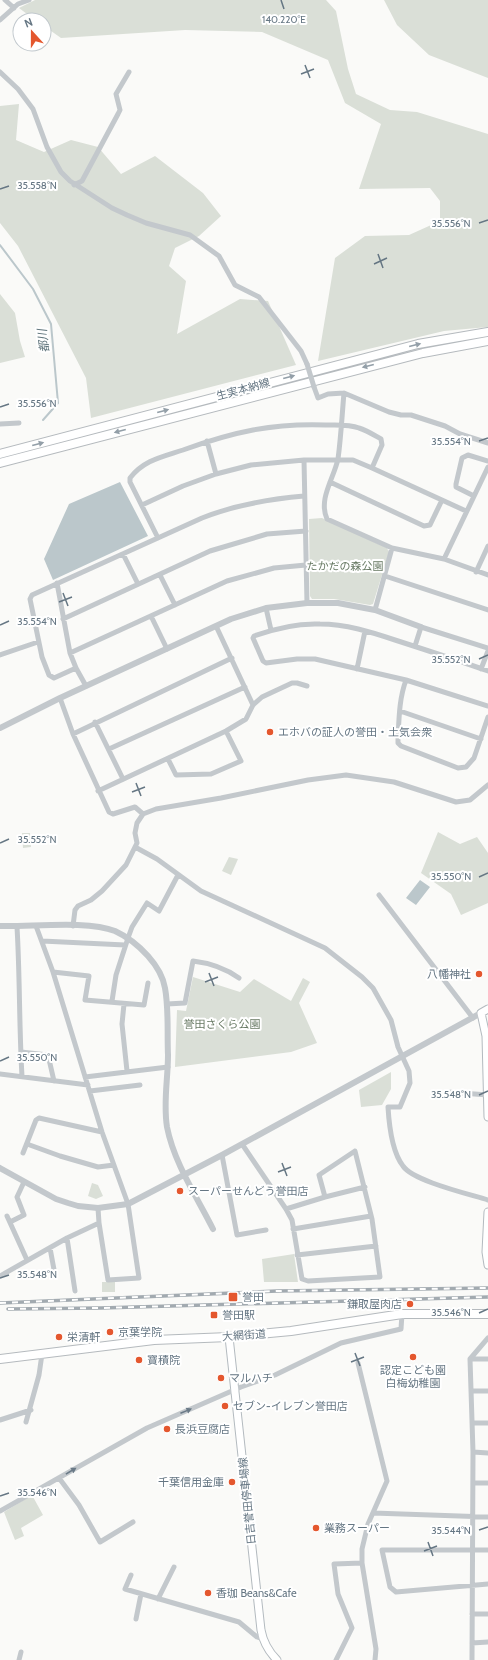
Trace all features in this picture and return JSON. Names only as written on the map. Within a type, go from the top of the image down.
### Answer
[{"type":"main road","name":"生実本納線","points":[[0,454],[418,344],[488,332]]},
{"type":"main road","name":"生実本納線","points":[[0,463],[423,353],[488,342]]},
{"type":"main road","points":[[488,1009],[481,1013],[486,1036],[488,1117]]},
{"type":"main road","points":[[488,1212],[486,1252],[488,1265]]},
{"type":"main road","name":"大網街道","points":[[0,1359],[154,1340],[229,1337],[291,1331],[402,1314],[488,1314]]},
{"type":"main road","name":"日吉誉田停車場線","points":[[229,1337],[263,1639],[277,1660]]},
{"type":"street","points":[[5,0],[14,8]]},
{"type":"street","points":[[0,20],[18,4],[29,0]]},
{"type":"street","points":[[0,72],[7,77],[33,109],[46,147],[61,172],[74,185],[112,208],[133,218],[190,235],[219,256],[234,285],[259,297],[301,351],[307,364],[318,398],[328,394],[344,393],[389,412],[401,415],[411,415],[488,443]]},
{"type":"street","points":[[74,185],[82,181],[120,110],[116,94],[129,72]]},
{"type":"street","points":[[344,393],[337,460],[324,498],[324,514],[326,519],[392,548],[444,559],[488,576]]},
{"type":"street","points":[[0,424],[19,423]]},
{"type":"street","points":[[158,538],[130,482],[130,478],[144,464],[207,441],[239,432],[300,424],[358,428],[381,439],[382,445],[372,468]]},
{"type":"street","points":[[207,441],[216,474]]},
{"type":"street","points":[[474,496],[456,487],[462,458],[468,455],[488,461]]},
{"type":"street","points":[[142,505],[183,486],[216,474],[251,465],[304,460],[353,460],[466,511]]},
{"type":"street","points":[[304,460],[307,603]]},
{"type":"street","points":[[444,559],[488,467]]},
{"type":"street","points":[[330,482],[424,526],[430,525],[442,500]]},
{"type":"street","points":[[76,668],[54,678],[49,675],[38,642],[30,600],[32,595],[222,510],[270,499],[304,496]]},
{"type":"street","points":[[63,619],[210,551],[246,539],[267,534],[306,531]]},
{"type":"street","points":[[476,572],[488,546]]},
{"type":"street","points":[[375,610],[392,548]]},
{"type":"street","points":[[123,554],[138,584]]},
{"type":"street","points":[[70,653],[240,577],[274,568],[306,565]]},
{"type":"street","points":[[160,575],[175,605]]},
{"type":"street","points":[[385,576],[488,610]]},
{"type":"street","points":[[57,583],[70,653],[86,686]]},
{"type":"street","points":[[0,728],[60,698],[231,619],[266,608],[307,603],[338,603],[375,610],[421,627],[488,648]]},
{"type":"street","points":[[266,608],[271,630]]},
{"type":"street","points":[[151,616],[167,649]]},
{"type":"street","points":[[488,671],[365,631],[321,624],[290,626],[271,630],[254,636],[253,638],[263,661],[266,663],[297,659],[315,659],[406,680],[488,706]]},
{"type":"street","points":[[216,626],[253,705]]},
{"type":"street","points":[[415,646],[421,627]]},
{"type":"street","points":[[357,669],[365,631]]},
{"type":"street","points":[[0,655],[38,642]]},
{"type":"street","points":[[481,669],[488,651]]},
{"type":"street","points":[[72,734],[232,658]]},
{"type":"street","points":[[406,680],[402,691],[398,743],[458,768],[466,767],[474,758],[482,739],[488,718]]},
{"type":"street","points":[[98,791],[226,731],[246,719],[253,705],[262,697],[292,684],[297,683],[306,686]]},
{"type":"street","points":[[108,749],[244,686]]},
{"type":"street","points":[[60,698],[72,734],[110,814],[135,807],[143,814]]},
{"type":"street","points":[[400,711],[482,739]]},
{"type":"street","points":[[95,722],[122,779]]},
{"type":"street","points":[[168,759],[176,775],[211,774],[241,761],[226,731]]},
{"type":"street","points":[[73,926],[75,910],[78,906],[91,900],[102,892],[126,865],[137,843],[135,833],[137,823],[143,814],[156,809],[308,780],[346,775],[394,782],[456,802],[470,800],[488,785]]},
{"type":"street","points":[[135,847],[157,859],[201,891],[325,948],[362,977],[373,988],[390,1020],[401,1056],[409,1071],[410,1083],[400,1107],[388,1107],[389,1126],[396,1152],[403,1167],[418,1177],[488,1200]]},
{"type":"street","points":[[112,1001],[116,975],[132,927],[147,903],[159,911],[178,874]]},
{"type":"street","points":[[379,895],[473,1018]]},
{"type":"street","points":[[0,926],[73,926],[102,928],[114,931],[128,938],[138,945],[154,963],[161,974],[165,987],[167,1004],[168,1066],[165,1097],[167,1128],[177,1158],[213,1229]]},
{"type":"street","points":[[17,926],[20,979],[19,997],[22,1076]]},
{"type":"street","points":[[36,926],[86,1077],[102,1132],[128,1204],[139,1278],[108,1280],[98,1208]]},
{"type":"street","points":[[42,941],[125,945]]},
{"type":"street","points":[[167,1004],[185,1003],[193,962],[206,963],[240,978]]},
{"type":"street","points":[[52,972],[89,976],[85,1000],[112,1001],[124,1004],[144,1005],[148,983]]},
{"type":"street","points":[[124,1004],[122,1024],[127,1071]]},
{"type":"street","points":[[0,1168],[56,1199],[78,1206],[98,1208],[128,1204],[222,1155],[481,1013]]},
{"type":"street","points":[[21,1052],[48,1055],[54,1080]]},
{"type":"street","points":[[86,1077],[168,1066]]},
{"type":"street","points":[[0,1074],[88,1085]]},
{"type":"street","points":[[90,1091],[140,1085]]},
{"type":"street","points":[[448,1092],[488,1095]]},
{"type":"street","points":[[23,1153],[36,1120],[39,1118],[102,1132]]},
{"type":"street","points":[[27,1144],[60,1156],[98,1167],[114,1165]]},
{"type":"street","points":[[242,1144],[292,1220],[302,1279],[380,1277],[371,1216],[355,1151],[319,1175],[325,1196]]},
{"type":"street","points":[[222,1155],[237,1235],[266,1230]]},
{"type":"street","points":[[10,1222],[24,1215],[17,1197],[24,1182]]},
{"type":"street","points":[[286,1210],[325,1196],[365,1187]]},
{"type":"street","points":[[7,1216],[27,1260]]},
{"type":"street","points":[[293,1229],[371,1216]]},
{"type":"street","points":[[0,1276],[68,1238],[99,1223]]},
{"type":"street","points":[[68,1238],[75,1291]]},
{"type":"street","points":[[297,1255],[376,1246]]},
{"type":"street","points":[[50,1248],[54,1275]]},
{"type":"street","points":[[0,1511],[147,1428],[234,1390],[275,1375],[341,1343],[401,1329],[402,1314]]},
{"type":"street","points":[[472,1660],[474,1550],[470,1359],[488,1338]]},
{"type":"street","points":[[26,1422],[31,1410],[42,1362],[42,1354]]},
{"type":"street","points":[[470,1359],[488,1359]]},
{"type":"street","points":[[358,1363],[387,1481],[366,1530],[362,1563],[376,1649],[375,1660]]},
{"type":"street","points":[[471,1391],[488,1391]]},
{"type":"street","points":[[0,1420],[31,1410]]},
{"type":"street","points":[[472,1423],[488,1423]]},
{"type":"street","points":[[473,1452],[488,1452]]},
{"type":"street","points":[[59,1478],[79,1505],[100,1542],[133,1522]]},
{"type":"street","points":[[473,1483],[488,1483]]},
{"type":"street","points":[[373,1513],[488,1517]]},
{"type":"street","points":[[488,1550],[382,1550],[390,1587],[396,1592],[488,1584]]},
{"type":"street","points":[[337,1660],[352,1628],[338,1594],[334,1564],[362,1563]]},
{"type":"street","points":[[158,1599],[174,1566]]},
{"type":"street","points":[[132,1575],[125,1588],[239,1622],[257,1637],[263,1639]]},
{"type":"street","points":[[136,1619],[141,1594]]},
{"type":"street","points":[[472,1614],[488,1614]]},
{"type":"street","points":[[472,1644],[488,1642]]},
{"type":"street","points":[[19,1660],[21,1652]]},
{"type":"green space","points":[[35,0],[326,0],[336,11],[348,69],[356,94],[390,110],[417,112],[488,134],[488,327],[444,331],[318,361],[335,258],[365,236],[409,235],[440,221],[440,201],[430,188],[359,189],[381,124],[345,103],[328,60],[262,32],[185,30],[61,38],[52,32],[52,12],[24,12],[19,8]]},
{"type":"green space","points":[[384,0],[488,0],[488,78],[429,55],[397,25]]},
{"type":"green space","points":[[19,104],[16,140],[44,152],[71,140],[98,147],[121,174],[155,156],[203,193],[221,216],[199,236],[175,248],[169,266],[186,281],[177,334],[240,299],[268,301],[296,365],[91,418],[86,378],[18,246],[0,223],[0,106]]},
{"type":"green space","points":[[0,294],[15,313],[20,341],[25,357],[0,363]]},
{"type":"green space","name":"たかだの森公園","points":[[322,518],[387,548],[389,552],[373,604],[370,605],[334,599],[312,599],[310,596],[309,519]]},
{"type":"green space","points":[[438,832],[460,844],[477,837],[488,853],[488,903],[461,915],[451,894],[421,873]]},
{"type":"green space","points":[[22,833],[30,833],[31,847],[23,848]]},
{"type":"green space","points":[[229,857],[238,859],[231,875],[222,871]]},
{"type":"green space","name":"誉田さくら公園","points":[[193,977],[240,992],[254,979],[291,1001],[303,978],[310,982],[299,1003],[317,1043],[291,1052],[175,1067],[177,1010],[186,1011]]},
{"type":"green space","points":[[391,1072],[391,1089],[382,1105],[361,1107],[359,1090]]},
{"type":"green space","points":[[92,1183],[98,1185],[103,1196],[96,1199],[88,1196]]},
{"type":"green space","points":[[294,1254],[298,1282],[264,1282],[262,1259]]},
{"type":"green space","points":[[102,1282],[115,1282],[115,1292],[102,1292]]},
{"type":"green space","points":[[32,1495],[43,1515],[21,1528],[24,1536],[15,1540],[4,1512]]},
{"type":"shaded area","points":[[120,482],[148,536],[53,580],[44,559],[69,504]]},
{"type":"shaded area","points":[[420,880],[430,887],[416,905],[406,898]]},
{"type":"waterway","name":"都川","points":[[0,245],[33,289],[51,324],[58,403],[43,420]]},
{"type":"railway","points":[[0,1303],[277,1291],[488,1288]]},
{"type":"railway","points":[[8,1309],[101,1308],[488,1297]]},
{"type":"place","name":"エホバの証人の誉田・土気会衆","points":[[270,732]]},
{"type":"place","name":"八幡神社","points":[[479,974]]},
{"type":"place","name":"スーパーせんどう誉田店","points":[[180,1191]]},
{"type":"place","name":"誉田","points":[[233,1297]]},
{"type":"place","name":"鎌取屋肉店","points":[[410,1304]]},
{"type":"place","name":"誉田駅","points":[[214,1315]]},
{"type":"place","name":"京葉学院","points":[[110,1332]]},
{"type":"place","name":"栄清軒","points":[[59,1337]]},
{"type":"place","name":"認定こども園 白梅幼稚園","points":[[413,1357]]},
{"type":"place","name":"寶積院","points":[[139,1360]]},
{"type":"place","name":"マルハチ","points":[[221,1378]]},
{"type":"place","name":"セブン-イレブン誉田店","points":[[225,1406]]},
{"type":"place","name":"長浜豆腐店","points":[[167,1429]]},
{"type":"place","name":"千葉信用金庫","points":[[232,1482]]},
{"type":"place","name":"業務スーパー","points":[[316,1528]]},
{"type":"place","name":"香珈 Beans&Cafe","points":[[208,1593]]}]
